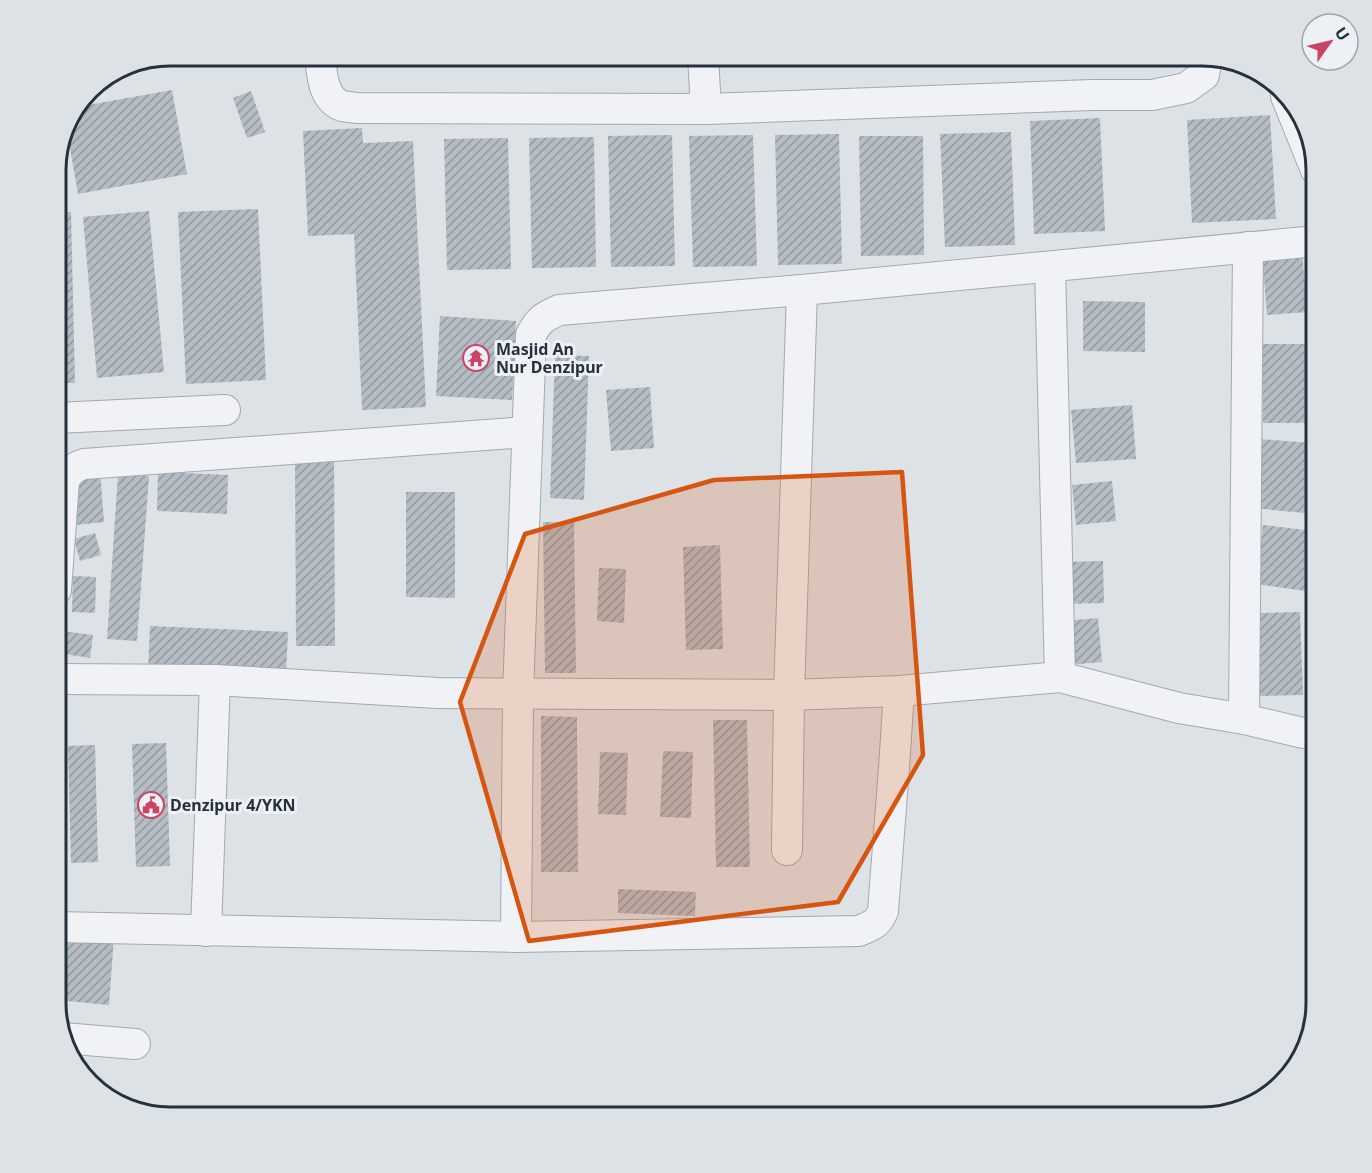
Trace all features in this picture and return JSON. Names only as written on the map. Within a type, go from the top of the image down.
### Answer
[{"type":"street","points":[[321,66],[322,82],[330,95],[342,105],[357,108],[706,109],[1092,95],[1152,95],[1186,88],[1204,75],[1205,66]]},
{"type":"street","points":[[704,66],[706,109]]},
{"type":"street","points":[[516,937],[518,695],[531,334],[537,323],[559,310],[802,290],[1306,242]]},
{"type":"street","points":[[1244,719],[1248,247]]},
{"type":"street","points":[[1050,267],[1060,677]]},
{"type":"street","points":[[787,850],[789,695],[802,290]]},
{"type":"street","points":[[66,418],[225,410]]},
{"type":"street","points":[[66,476],[84,464],[527,432]]},
{"type":"street","points":[[66,679],[215,680],[438,693],[518,695],[789,695],[899,691],[1060,677],[1179,708],[1244,719],[1306,733]]},
{"type":"street","points":[[206,931],[215,680]]},
{"type":"street","points":[[66,927],[516,937],[859,931],[876,924],[883,911],[899,691]]},
{"type":"street","points":[[73,1039],[135,1044]]},
{"type":"highlighted area","points":[[902,472],[923,755],[838,902],[529,941],[460,702],[525,534],[714,480]]},
{"type":"building","points":[[172,90],[187,174],[78,194],[69,145],[74,130],[89,105]]},
{"type":"building","points":[[251,91],[265,132],[247,138],[233,98]]},
{"type":"building","points":[[1270,115],[1276,219],[1192,223],[1187,120]]},
{"type":"building","points":[[1100,118],[1105,231],[1034,234],[1030,121]]},
{"type":"building","points":[[362,128],[363,143],[413,141],[426,407],[362,410],[354,234],[308,236],[303,131]]},
{"type":"building","points":[[1011,132],[1015,245],[945,247],[940,134]]},
{"type":"building","points":[[839,134],[842,264],[778,265],[775,135]]},
{"type":"building","points":[[672,135],[675,266],[611,267],[608,136]]},
{"type":"building","points":[[753,135],[757,266],[693,267],[689,136]]},
{"type":"building","points":[[859,136],[923,136],[924,255],[861,256]]},
{"type":"building","points":[[594,137],[596,267],[532,268],[529,138]]},
{"type":"building","points":[[508,138],[511,269],[447,270],[444,139]]},
{"type":"building","points":[[258,209],[266,380],[186,384],[178,212]]},
{"type":"building","points":[[149,211],[164,372],[97,378],[83,217]]},
{"type":"building","points":[[66,212],[71,212],[75,383],[66,383]]},
{"type":"building","points":[[1302,251],[1306,312],[1267,315],[1262,254]]},
{"type":"building","points":[[1083,301],[1145,302],[1145,352],[1083,351]]},
{"type":"building","name":"Masjid An Nur Denzipur","points":[[440,316],[516,321],[512,400],[436,396]]},
{"type":"building","points":[[1263,344],[1306,344],[1306,423],[1263,423]]},
{"type":"building","points":[[555,355],[589,356],[584,500],[550,498]]},
{"type":"building","points":[[650,387],[654,448],[611,451],[606,390]]},
{"type":"building","points":[[1132,405],[1136,459],[1076,463],[1071,410]]},
{"type":"building","points":[[1259,439],[1306,443],[1305,513],[1253,508]]},
{"type":"building","points":[[295,455],[334,455],[335,646],[296,646]]},
{"type":"building","points":[[100,471],[104,522],[77,525],[72,473]]},
{"type":"building","points":[[158,472],[228,475],[227,514],[157,511]]},
{"type":"building","points":[[118,474],[149,476],[137,641],[107,639]]},
{"type":"building","points":[[1112,481],[1116,521],[1076,525],[1072,485]]},
{"type":"building","points":[[406,492],[455,492],[455,598],[406,597]]},
{"type":"building","points":[[543,522],[574,522],[576,673],[545,673]]},
{"type":"building","points":[[1263,525],[1306,530],[1305,591],[1256,584]]},
{"type":"building","points":[[95,533],[101,555],[80,561],[74,539]]},
{"type":"building","points":[[720,545],[723,649],[686,650],[683,547]]},
{"type":"building","points":[[1103,561],[1104,603],[1064,604],[1063,562]]},
{"type":"building","points":[[599,568],[626,569],[624,623],[597,621]]},
{"type":"building","points":[[73,576],[96,577],[95,613],[72,612]]},
{"type":"building","points":[[1300,612],[1303,695],[1258,696],[1256,613]]},
{"type":"building","points":[[1098,618],[1102,662],[1068,665],[1064,621]]},
{"type":"building","points":[[150,626],[288,632],[286,676],[148,670]]},
{"type":"building","points":[[66,632],[93,635],[90,658],[66,654]]},
{"type":"building","points":[[541,716],[577,717],[578,872],[541,872]]},
{"type":"building","points":[[713,720],[747,720],[750,867],[716,867]]},
{"type":"building","name":"Denzipur 4/YKN","points":[[166,743],[170,866],[136,867],[132,744]]},
{"type":"building","points":[[95,745],[98,862],[71,863],[68,746]]},
{"type":"building","points":[[663,751],[693,752],[691,818],[660,817]]},
{"type":"building","points":[[600,752],[628,753],[626,815],[598,814]]},
{"type":"building","points":[[618,889],[696,892],[695,916],[618,913]]},
{"type":"building","points":[[66,933],[114,937],[109,1005],[66,1001]]},
{"type":"place","name":"Masjid An Nur Denzipur","points":[[476,358]]},
{"type":"place","name":"Denzipur 4/YKN","points":[[151,805]]}]
